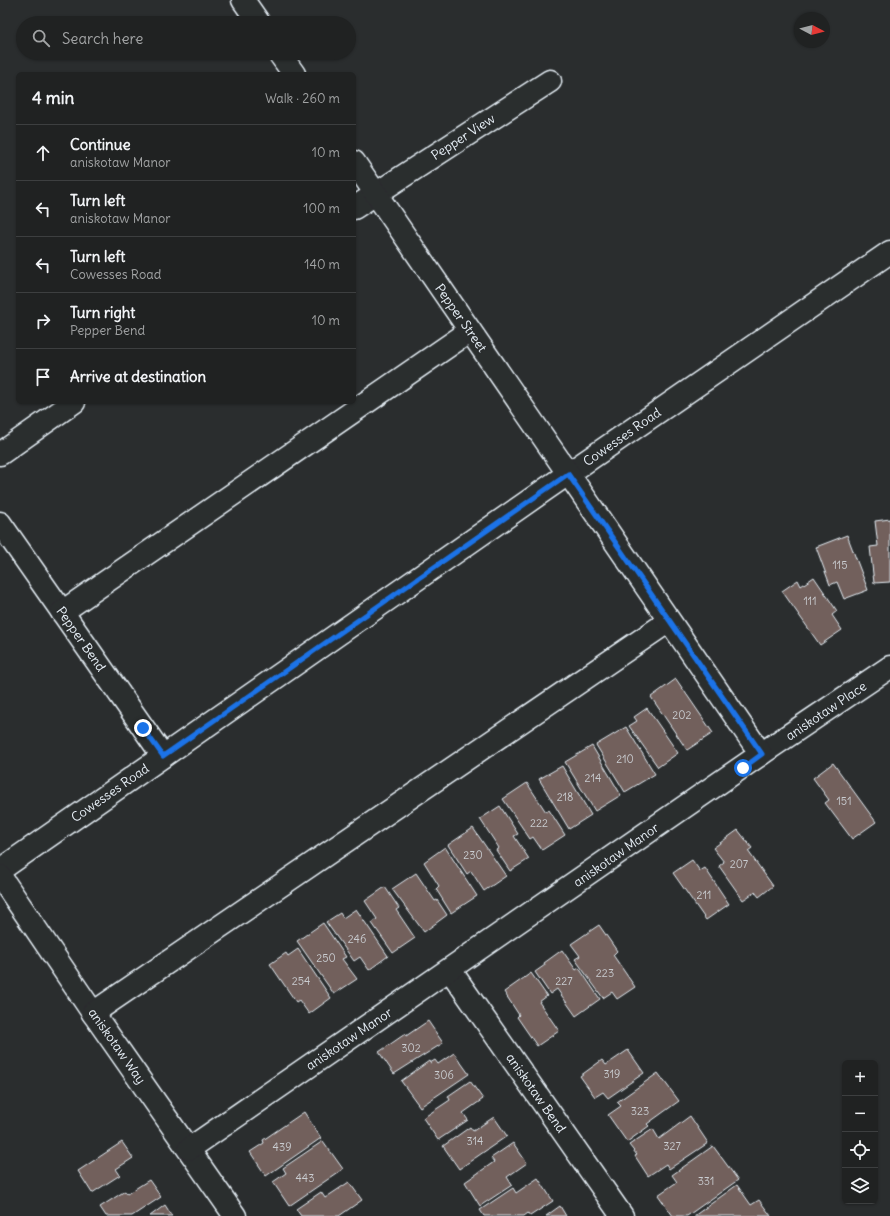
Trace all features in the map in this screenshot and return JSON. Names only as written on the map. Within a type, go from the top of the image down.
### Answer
[{"type":"street","points":[[243,0],[254,16]]},
{"type":"street","points":[[284,60],[293,72]]},
{"type":"street","name":"Pepper View","points":[[375,193],[550,81]]},
{"type":"street","name":"Pepper Street","points":[[356,165],[568,474]]},
{"type":"street","points":[[356,207],[375,193]]},
{"type":"street","name":"Cowesses Road","points":[[0,870],[568,474],[890,252]]},
{"type":"street","points":[[62,612],[470,331]]},
{"type":"street","points":[[0,454],[71,404]]},
{"type":"street","points":[[568,474],[762,754]]},
{"type":"street","name":"Pepper Bend","points":[[0,522],[163,756]]},
{"type":"street","points":[[93,1013],[669,621]]},
{"type":"street","name":"aniskotaw Place","points":[[762,754],[890,667]]},
{"type":"street","name":"aniskotaw Manor","points":[[189,1149],[762,754]]},
{"type":"street","name":"aniskotaw Way","points":[[0,876],[93,1013],[235,1216]]},
{"type":"street","name":"aniskotaw Bend","points":[[450,970],[622,1216]]},
{"type":"building","points":[[890,519],[890,582],[874,583],[870,547],[878,546],[875,521]]},
{"type":"building","points":[[847,535],[868,590],[844,599],[837,582],[830,585],[816,547]]},
{"type":"building","points":[[814,577],[837,611],[832,615],[842,630],[820,645],[782,591],[798,580],[801,586]]},
{"type":"building","points":[[676,679],[713,733],[687,750],[651,697]]},
{"type":"building","points":[[647,708],[678,753],[658,767],[629,726],[637,721],[634,717]]},
{"type":"building","points":[[626,727],[655,774],[625,792],[596,745]]},
{"type":"building","points":[[592,746],[621,795],[595,811],[565,762]]},
{"type":"building","points":[[833,763],[876,822],[852,839],[825,803],[829,800],[813,778]]},
{"type":"building","points":[[562,766],[591,815],[569,829],[539,779]]},
{"type":"building","points":[[527,783],[546,812],[549,810],[565,835],[542,850],[533,837],[530,839],[503,799]]},
{"type":"building","points":[[500,806],[518,834],[514,836],[529,859],[510,871],[496,850],[499,848],[480,819]]},
{"type":"building","points":[[473,828],[506,876],[484,891],[471,871],[467,874],[448,845]]},
{"type":"building","points":[[738,830],[752,848],[748,851],[773,886],[759,897],[755,892],[743,900],[719,866],[724,862],[713,848]]},
{"type":"building","points":[[445,847],[477,896],[451,913],[436,889],[439,886],[424,862]]},
{"type":"building","points":[[692,860],[700,871],[705,868],[729,904],[706,920],[673,873]]},
{"type":"building","points":[[416,873],[435,901],[437,900],[447,915],[424,932],[392,889]]},
{"type":"building","points":[[385,887],[399,908],[396,910],[415,938],[393,953],[372,923],[377,919],[365,901]]},
{"type":"building","points":[[356,909],[388,956],[369,970],[360,957],[354,961],[326,922],[340,913],[343,918]]},
{"type":"building","points":[[323,923],[346,957],[342,959],[357,979],[334,994],[297,941]]},
{"type":"building","points":[[599,925],[617,951],[613,955],[635,987],[617,999],[612,992],[603,998],[575,959],[580,956],[571,944]]},
{"type":"building","points":[[298,949],[331,998],[309,1014],[299,1000],[296,1002],[270,964],[286,953],[288,956]]},
{"type":"building","points":[[562,950],[576,970],[579,968],[600,999],[576,1016],[557,989],[550,994],[535,972],[545,965],[544,963]]},
{"type":"building","points":[[531,973],[547,996],[539,1002],[559,1031],[537,1046],[517,1017],[519,1015],[504,992]]},
{"type":"building","points":[[428,1021],[443,1043],[394,1074],[379,1052],[405,1034],[406,1036]]},
{"type":"building","points":[[628,1050],[644,1073],[608,1098],[603,1092],[595,1097],[580,1076],[602,1060],[606,1065]]},
{"type":"building","points":[[454,1053],[469,1074],[420,1107],[401,1081],[429,1061],[430,1063],[435,1060],[438,1064]]},
{"type":"building","points":[[658,1073],[679,1101],[647,1124],[649,1126],[627,1142],[608,1115],[621,1106],[617,1102]]},
{"type":"building","points":[[470,1081],[483,1099],[463,1113],[468,1120],[438,1140],[423,1118],[450,1100],[448,1096]]},
{"type":"building","points":[[304,1112],[321,1138],[266,1176],[250,1152],[264,1143],[263,1140]]},
{"type":"building","points":[[690,1116],[708,1143],[669,1169],[666,1164],[648,1176],[635,1156],[637,1155],[629,1145],[653,1129],[659,1139]]},
{"type":"building","points":[[494,1117],[507,1136],[459,1169],[443,1146],[470,1127],[473,1131]]},
{"type":"building","points":[[323,1141],[343,1169],[289,1206],[273,1182],[286,1173],[283,1168]]},
{"type":"building","points":[[122,1142],[133,1158],[116,1169],[120,1175],[92,1193],[78,1171]]},
{"type":"building","points":[[513,1143],[527,1163],[507,1177],[512,1185],[480,1206],[465,1182],[494,1162],[491,1158]]},
{"type":"building","points":[[713,1146],[738,1180],[687,1216],[673,1216],[658,1195],[677,1182],[672,1175]]},
{"type":"building","points":[[538,1178],[553,1201],[530,1216],[528,1213],[524,1216],[484,1216],[480,1210],[513,1188],[516,1193]]},
{"type":"building","points":[[149,1180],[161,1197],[132,1216],[106,1216],[100,1207],[125,1191],[127,1194]]},
{"type":"building","points":[[349,1182],[362,1200],[339,1216],[301,1216],[296,1209],[321,1192],[325,1198]]},
{"type":"building","points":[[737,1185],[751,1205],[759,1200],[771,1216],[694,1216]]},
{"type":"building","points":[[165,1205],[172,1216],[150,1216]]},
{"type":"building","points":[[560,1206],[566,1216],[546,1216]]},
{"type":"route","points":[[143,728],[163,756],[568,474],[762,754],[743,768]]}]
